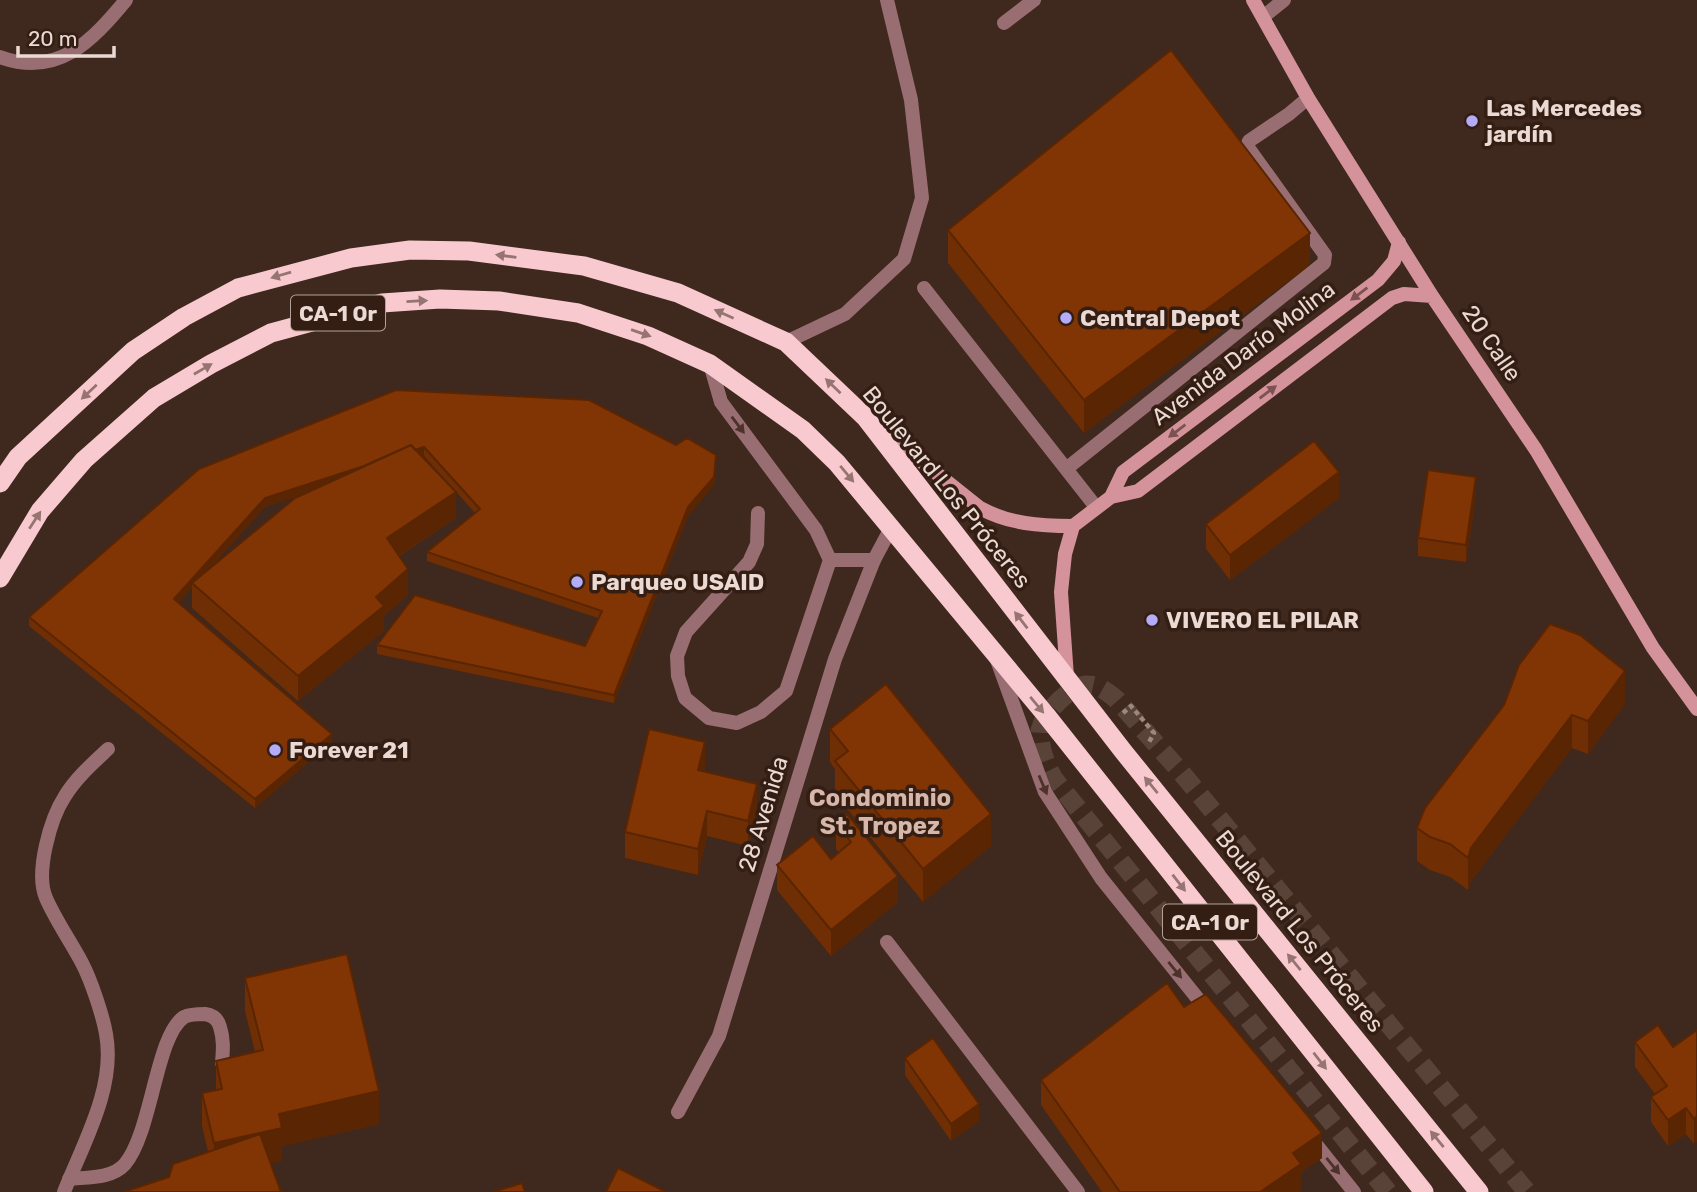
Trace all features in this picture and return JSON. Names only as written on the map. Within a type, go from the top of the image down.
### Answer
[{"type":"highway","name":"Boulevard Los Próceres","points":[[0,482],[18,457],[133,351],[184,317],[238,288],[351,258],[410,250],[470,251],[584,266],[678,293],[786,342],[865,417],[1123,751],[1479,1192]]},
{"type":"highway","name":"CA-1 Or","points":[[0,578],[40,511],[84,460],[154,398],[271,333],[382,303],[440,299],[499,301],[578,313],[648,336],[710,365],[803,430],[837,463],[1046,715],[1424,1192]]},
{"type":"main road","name":"20 Calle","points":[[1253,0],[1308,97],[1432,296],[1536,450],[1653,648],[1697,709]]},
{"type":"main road","name":"Avenida Darío Molina","points":[[1111,497],[1123,472],[1387,272],[1394,261],[1399,242]]},
{"type":"main road","name":"Avenida Darío Molina","points":[[1073,526],[1111,497],[1138,491],[1392,298],[1404,294],[1432,296]]},
{"type":"main road","points":[[865,417],[980,508],[993,515],[1020,523],[1073,526],[1065,554],[1061,592],[1068,677]]},
{"type":"street","points":[[0,57],[12,61],[34,62],[68,56],[98,33],[125,0]]},
{"type":"street","points":[[786,342],[845,314],[904,259],[922,198],[911,100],[887,0]]},
{"type":"street","points":[[1004,23],[1034,0]]},
{"type":"street","points":[[1264,17],[1283,0]]},
{"type":"street","points":[[1066,469],[1324,263],[1325,255],[1247,146],[1249,141],[1289,114],[1308,97]]},
{"type":"street","points":[[924,288],[1096,507]]},
{"type":"street","points":[[710,365],[720,402],[816,530],[830,560],[786,691],[761,712],[737,723],[709,718],[685,698],[678,676],[677,656],[686,632],[748,562],[757,544],[758,513]]},
{"type":"street","name":"28 Avenida","points":[[678,1112],[719,1036],[835,659],[874,561],[891,528]]},
{"type":"street","points":[[830,560],[874,561]]},
{"type":"street","points":[[994,652],[1045,792],[1101,878],[1222,1029]]},
{"type":"street","points":[[67,1186],[100,1100],[107,1067],[106,1035],[84,967],[44,896],[42,867],[48,837],[64,797],[108,749]]},
{"type":"street","points":[[887,942],[1078,1192]]},
{"type":"street","points":[[67,1186],[106,1175],[124,1166],[146,1116],[166,1044],[174,1027],[184,1017],[210,1014],[219,1022],[224,1043],[222,1063]]},
{"type":"street","points":[[1300,1125],[1352,1191]]},
{"type":"path","points":[[1129,721],[1123,713],[1131,706],[1154,733]]},
{"type":"building","points":[[1171,50],[1310,233],[1084,400],[948,230]]},
{"type":"building","name":"Parqueo USAID","points":[[396,390],[589,400],[676,445],[687,438],[716,455],[714,477],[688,507],[614,695],[377,645],[415,595],[585,646],[602,611],[427,552],[480,509],[424,447],[415,450],[411,445],[364,466],[265,498],[174,599],[332,734],[255,799],[29,617],[199,469]]},
{"type":"building","points":[[1314,441],[1339,472],[1230,555],[1206,524]]},
{"type":"building","points":[[411,445],[456,492],[387,538],[408,569],[376,597],[384,606],[298,676],[192,583],[295,498]]},
{"type":"building","points":[[1428,470],[1476,477],[1466,545],[1418,538]]},
{"type":"building","points":[[1550,624],[1580,635],[1625,671],[1588,721],[1572,715],[1471,848],[1468,858],[1450,844],[1430,837],[1417,828],[1425,808],[1504,705],[1519,665]]},
{"type":"building","points":[[886,684],[991,814],[923,869],[835,761],[848,751],[830,729]]},
{"type":"building","points":[[649,729],[705,742],[698,770],[757,784],[748,821],[707,811],[698,849],[625,832]]},
{"type":"building","points":[[847,814],[898,876],[831,930],[777,865],[813,836],[831,859],[851,842],[836,823]]},
{"type":"building","points":[[347,954],[379,1091],[279,1114],[282,1128],[214,1143],[202,1093],[222,1089],[216,1061],[263,1050],[245,978]]},
{"type":"building","points":[[1167,983],[1184,1007],[1206,994],[1322,1133],[1293,1153],[1301,1164],[1260,1192],[1120,1192],[1041,1080]]},
{"type":"building","points":[[1658,1025],[1673,1047],[1697,1030],[1697,1116],[1694,1119],[1686,1108],[1668,1120],[1651,1097],[1667,1086],[1635,1042]]},
{"type":"building","points":[[933,1038],[979,1104],[951,1124],[905,1058]]},
{"type":"building","points":[[260,1134],[281,1192],[124,1192],[169,1177],[173,1164]]},
{"type":"building","points":[[618,1168],[666,1192],[606,1192]]},
{"type":"building","points":[[522,1183],[525,1192],[493,1192]]},
{"type":"tunnel","points":[[1388,1192],[1054,779],[1044,756],[1040,732],[1051,709],[1073,690],[1092,685],[1117,700],[1180,771],[1527,1192]]},
{"type":"place","name":"Las Mercedes jardín","points":[[1472,121]]},
{"type":"place","name":"Central Depot","points":[[1066,318]]},
{"type":"place","name":"Parqueo USAID","points":[[577,582]]},
{"type":"place","name":"VIVERO EL PILAR","points":[[1152,620]]},
{"type":"place","name":"Forever 21","points":[[275,750]]},
{"type":"district","name":"Condominio St. Tropez","points":[[880,812]]}]
